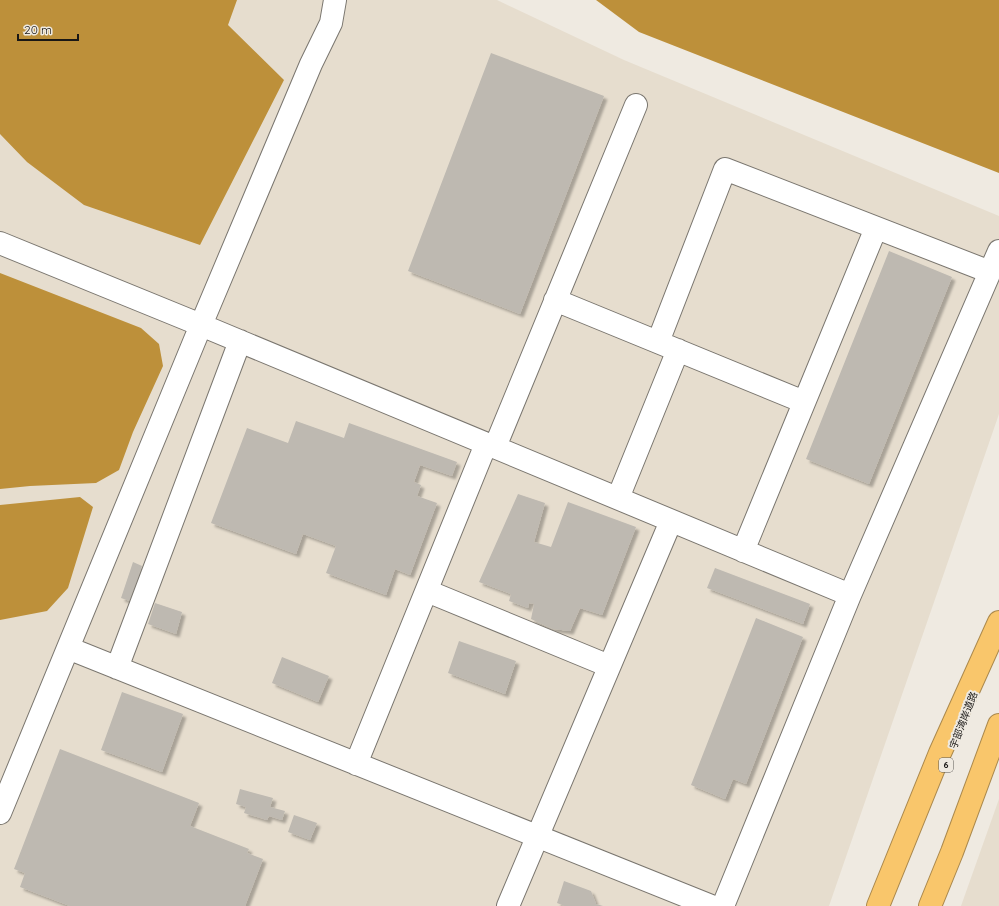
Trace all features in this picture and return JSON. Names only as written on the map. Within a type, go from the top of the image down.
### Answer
[{"type":"highway","points":[[878,906],[940,753],[999,623]]},
{"type":"highway","name":"宇部湾岸道路","points":[[893,906],[999,623]]},
{"type":"highway","points":[[930,906],[952,852],[999,726]]},
{"type":"highway","points":[[944,906],[999,738]]},
{"type":"lane","points":[[0,813],[201,325],[312,64],[331,23],[335,0]]},
{"type":"lane","points":[[356,764],[427,591],[555,300],[636,105]]},
{"type":"lane","points":[[658,342],[725,169],[990,272]]},
{"type":"lane","points":[[743,550],[876,228]]},
{"type":"lane","points":[[0,243],[240,341],[850,595]]},
{"type":"lane","points":[[722,906],[850,595],[999,251]]},
{"type":"lane","points":[[555,300],[804,402]]},
{"type":"lane","points":[[117,668],[240,341]]},
{"type":"lane","points":[[618,498],[678,350]]},
{"type":"lane","points":[[508,906],[536,836],[671,520]]},
{"type":"lane","points":[[427,591],[609,666]]},
{"type":"lane","points":[[68,648],[711,906]]},
{"type":"shaded area","points":[[0,0],[497,0],[624,60],[999,216],[999,414],[829,906],[0,906]]},
{"type":"shaded area","points":[[0,0],[237,0],[228,25],[284,80],[200,245],[84,205],[27,162],[0,134]]},
{"type":"shaded area","points":[[596,0],[999,0],[999,173],[639,32]]},
{"type":"shaded area","points":[[0,273],[141,328],[159,344],[163,366],[133,432],[119,470],[96,483],[0,489]]},
{"type":"shaded area","points":[[80,497],[93,507],[68,588],[47,611],[0,620],[0,505]]},
{"type":"shaded area","points":[[999,799],[999,906],[961,906]]},
{"type":"building","points":[[491,53],[604,96],[520,314],[408,271]]},
{"type":"building","points":[[889,251],[952,277],[869,484],[806,459]]},
{"type":"building","points":[[296,421],[344,438],[349,423],[457,462],[452,476],[420,465],[414,482],[421,485],[417,496],[437,503],[410,575],[395,569],[386,595],[326,573],[336,546],[303,534],[296,554],[211,523],[247,428],[288,443]]},
{"type":"building","points":[[518,494],[545,503],[534,542],[551,547],[568,502],[636,527],[602,615],[580,608],[570,631],[553,629],[531,619],[534,604],[529,603],[528,608],[509,601],[511,594],[479,582]]},
{"type":"building","points":[[133,562],[142,566],[130,601],[121,598]]},
{"type":"building","points":[[715,568],[810,604],[803,624],[707,588]]},
{"type":"building","points":[[155,603],[182,612],[176,634],[148,624]]},
{"type":"building","points":[[756,618],[803,637],[746,784],[733,779],[725,799],[691,785]]},
{"type":"building","points":[[459,641],[516,661],[505,694],[448,673]]},
{"type":"building","points":[[282,657],[329,676],[318,702],[272,683]]},
{"type":"building","points":[[122,692],[183,714],[162,772],[101,750]]},
{"type":"building","points":[[60,749],[199,803],[190,826],[249,849],[247,853],[263,859],[245,906],[70,906],[20,887],[25,873],[14,869]]},
{"type":"building","points":[[240,789],[273,798],[270,807],[285,811],[282,820],[269,816],[267,820],[244,813],[246,807],[236,804]]},
{"type":"building","points":[[294,815],[317,823],[310,840],[288,832]]},
{"type":"building","points":[[564,881],[591,891],[596,904],[603,906],[565,906],[557,903]]}]
